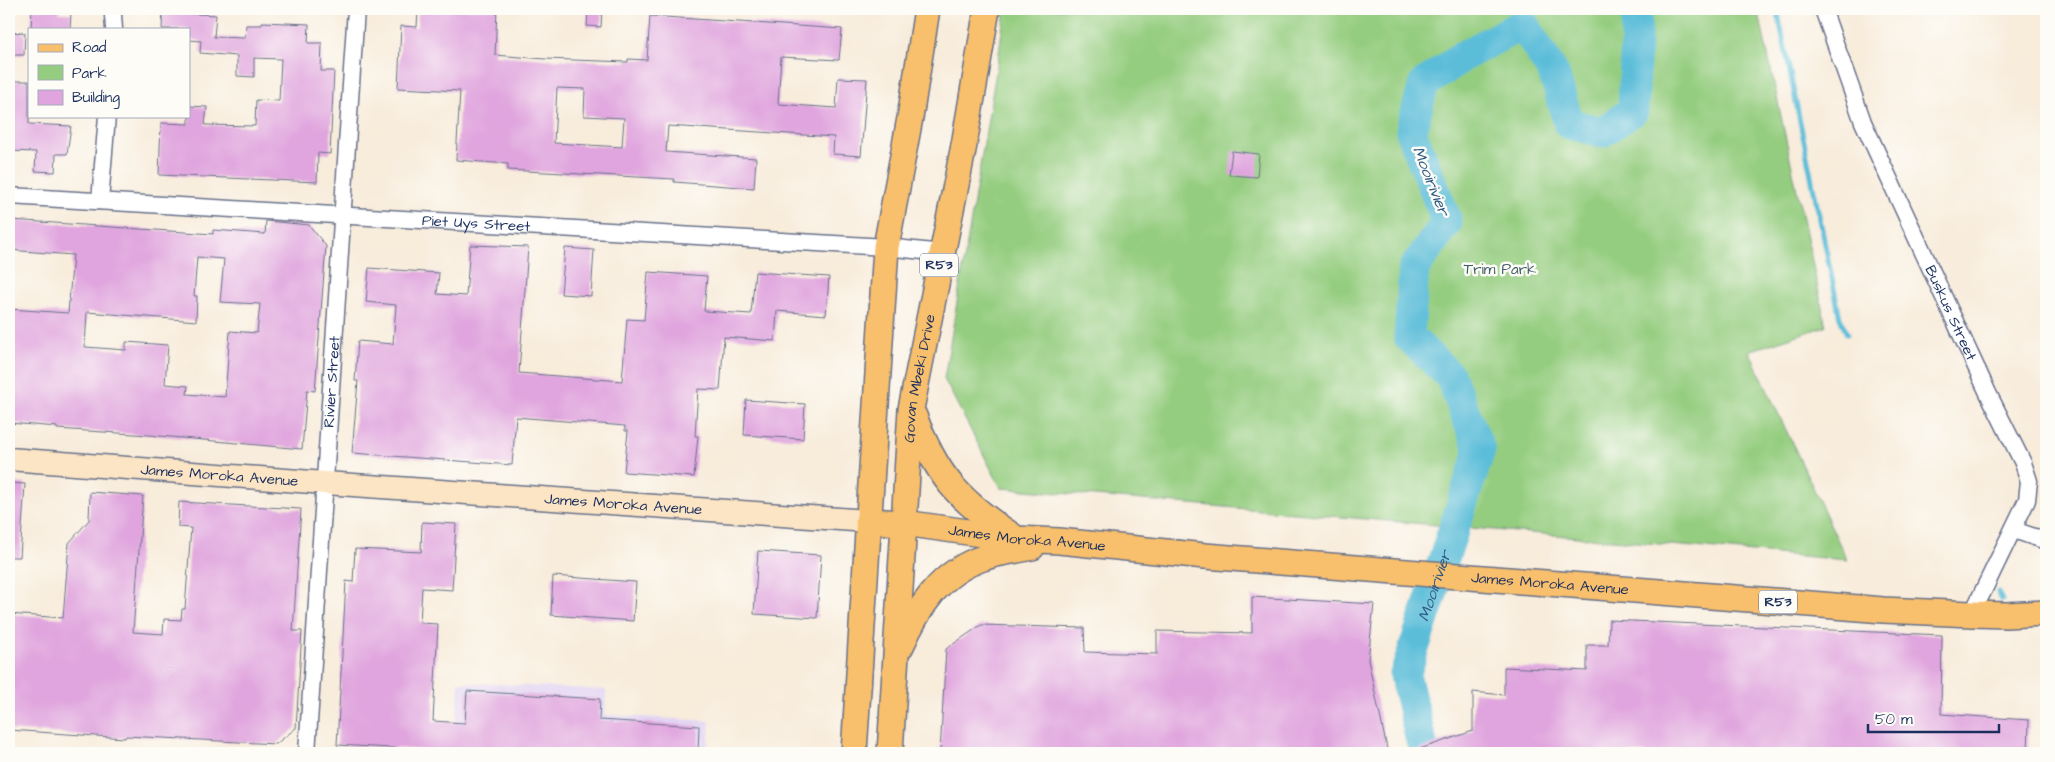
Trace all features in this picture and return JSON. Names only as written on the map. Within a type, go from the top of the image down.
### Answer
[{"type":"main road","points":[[854,753],[886,246],[910,118],[926,9]]},
{"type":"main road","name":"Govan Mbeki Drive","points":[[890,753],[911,409],[964,145],[987,9]]},
{"type":"main road","points":[[911,409],[934,462],[950,486],[982,516],[1018,539]]},
{"type":"main road","name":"James Moroka Avenue","points":[[868,521],[904,523],[1018,539],[1059,541],[1206,556],[1836,606],[1972,614],[2046,613]]},
{"type":"main road","points":[[896,657],[914,618],[923,604],[939,584],[963,566],[984,557],[1059,541]]},
{"type":"street","name":"Rivier Street","points":[[307,753],[356,9]]},
{"type":"street","name":"Buskus Street","points":[[1823,9],[1863,122],[1988,393],[2023,462],[2029,481],[2027,500],[1972,614]]},
{"type":"street","points":[[100,201],[107,118]]},
{"type":"street","name":"Piet Uys Street","points":[[9,196],[886,246],[942,253]]},
{"type":"street","name":"James Moroka Avenue","points":[[9,458],[325,483],[868,521]]},
{"type":"street","points":[[2014,530],[2046,541]]},
{"type":"shaded area","points":[[459,682],[606,690],[605,715],[710,721],[708,753],[454,753]]},
{"type":"green space","name":"Trim Park","points":[[1005,9],[1758,9],[1826,326],[1749,351],[1847,560],[1001,488],[944,379]]},
{"type":"building","points":[[32,9],[60,9],[59,13],[71,13],[70,28],[31,28]]},
{"type":"building","points":[[163,9],[178,9],[178,13],[216,15],[214,37],[245,38],[246,25],[262,25],[262,22],[309,24],[308,43],[322,43],[321,71],[334,71],[330,154],[318,153],[317,182],[159,175],[161,123],[189,124],[190,106],[207,107],[205,125],[255,126],[256,100],[279,101],[281,59],[254,58],[254,77],[237,76],[237,56],[200,53],[201,41],[190,40],[190,28],[162,28]]},
{"type":"building","points":[[418,9],[497,9],[495,55],[628,62],[628,59],[647,60],[650,16],[842,29],[839,60],[781,57],[778,104],[836,108],[838,78],[867,79],[861,156],[833,154],[834,137],[668,126],[666,152],[756,158],[754,188],[674,182],[674,179],[508,170],[508,164],[456,160],[460,91],[398,88],[401,26],[417,27]],"holes":[[[557,88],[585,89],[584,116],[624,118],[622,147],[554,143]]]},
{"type":"building","points":[[588,9],[602,9],[601,27],[587,26]]},
{"type":"building","points":[[9,32],[25,33],[24,55],[9,55]]},
{"type":"building","points":[[14,81],[28,81],[29,124],[71,126],[67,154],[56,154],[55,172],[35,171],[36,152],[9,151],[9,111],[13,111]]},
{"type":"building","points":[[1232,151],[1259,154],[1257,177],[1229,175]]},
{"type":"building","points":[[11,220],[213,234],[213,230],[265,234],[266,221],[309,225],[326,246],[315,391],[307,390],[302,449],[149,435],[57,429],[57,427],[9,423],[9,309],[68,313],[73,255],[9,250]],"holes":[[[197,257],[224,259],[220,302],[260,304],[257,333],[230,331],[225,397],[187,394],[188,386],[165,384],[168,345],[126,342],[126,350],[85,347],[87,312],[196,321],[197,296],[194,296]]]},
{"type":"building","points":[[470,245],[528,247],[519,373],[622,381],[627,319],[644,320],[648,272],[707,276],[704,311],[751,314],[755,272],[829,277],[826,315],[777,311],[775,341],[724,337],[720,390],[698,389],[695,436],[698,436],[694,477],[624,472],[628,431],[625,431],[625,426],[516,417],[512,465],[352,453],[358,381],[355,381],[358,341],[393,344],[396,305],[366,302],[369,268],[439,273],[437,294],[466,296]]},
{"type":"building","points":[[565,248],[594,250],[591,296],[561,294]]},
{"type":"building","points":[[746,400],[805,404],[803,439],[744,435]]},
{"type":"building","points":[[9,483],[25,484],[20,557],[9,557]]},
{"type":"building","points":[[90,492],[143,496],[133,632],[163,634],[164,619],[181,620],[182,609],[185,609],[191,528],[178,527],[179,502],[301,509],[293,631],[302,631],[296,728],[276,744],[126,736],[125,738],[9,730],[9,614],[63,618],[69,543],[89,520]]},
{"type":"building","points":[[422,522],[456,524],[452,590],[422,588],[420,623],[438,624],[433,721],[465,723],[467,691],[600,699],[599,720],[699,726],[698,753],[463,753],[337,745],[346,581],[353,582],[355,549],[421,552]]},
{"type":"building","points":[[758,551],[821,555],[817,618],[754,614]]},
{"type":"building","points":[[553,576],[636,582],[633,621],[551,615]]},
{"type":"building","points":[[1252,597],[1374,604],[1368,660],[1388,753],[940,753],[946,649],[981,625],[1084,628],[1085,652],[1157,654],[1157,631],[1252,633]]},
{"type":"building","points":[[1609,620],[1942,635],[1941,714],[2029,720],[2028,753],[1414,753],[1414,751],[1473,731],[1473,692],[1504,695],[1504,667],[1587,671],[1587,645],[1608,645]]},
{"type":"waterway","name":"Mooirivier","points":[[1424,753],[1405,675],[1480,450],[1450,376],[1409,337],[1414,268],[1447,222],[1411,131],[1424,84],[1465,55],[1523,24],[1554,74],[1569,124],[1602,132],[1633,111],[1637,9]]},
{"type":"waterway","points":[[1777,9],[1840,318],[1847,334]]},
{"type":"waterway","points":[[1998,592],[2002,600]]}]
